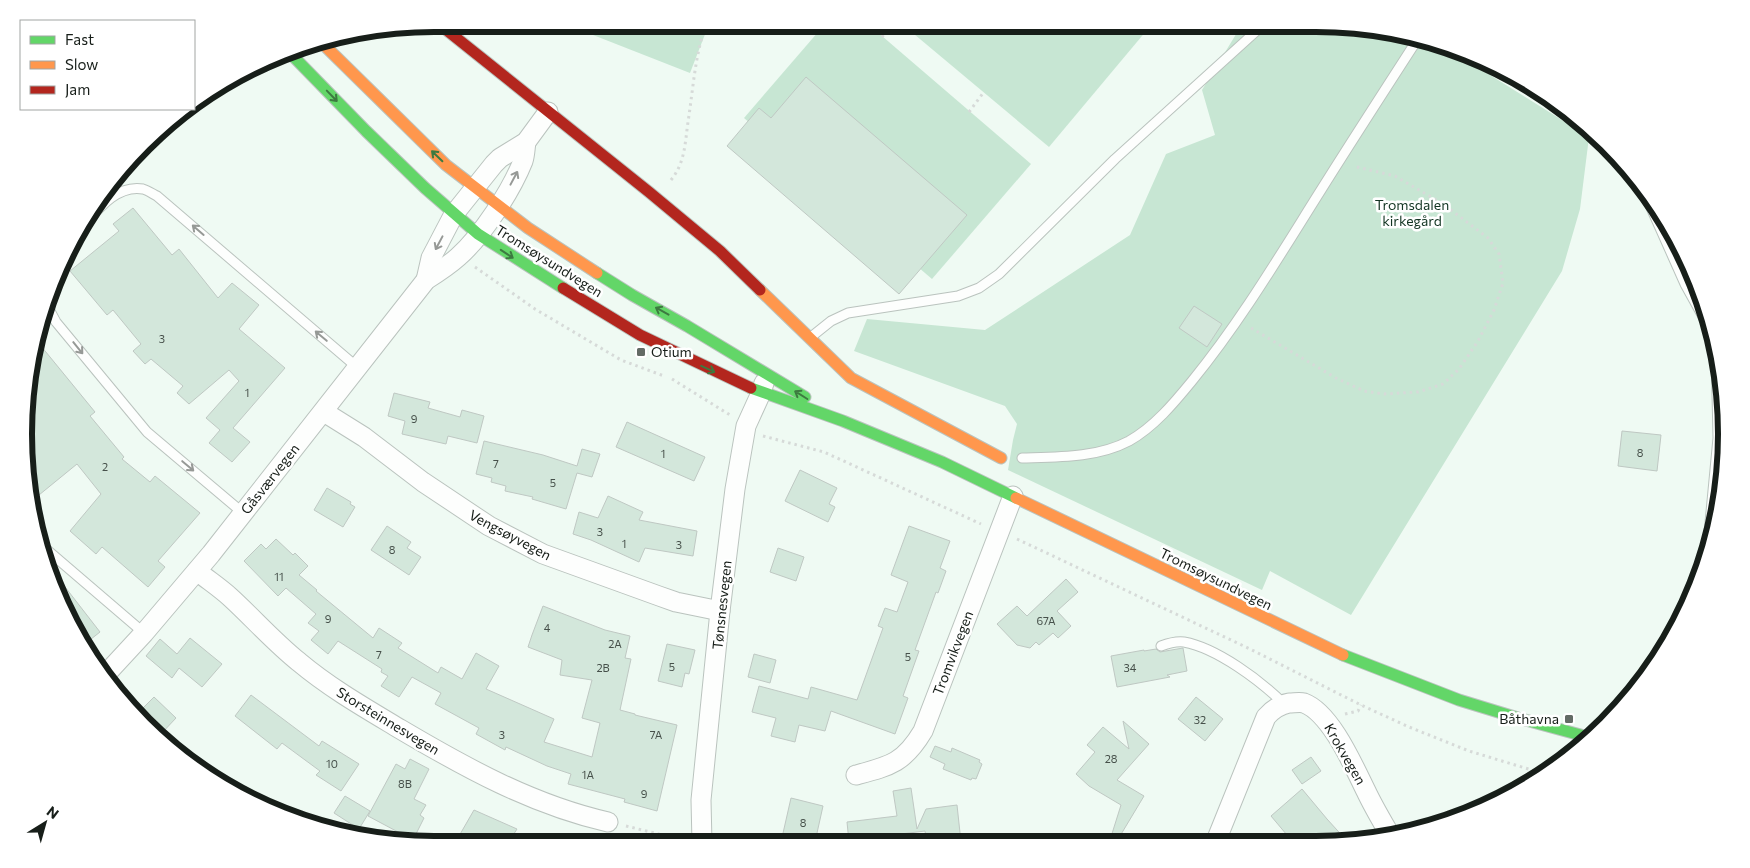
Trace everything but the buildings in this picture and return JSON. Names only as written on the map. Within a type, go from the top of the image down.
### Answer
[{"type":"main road","points":[[449,32],[656,197],[720,251],[850,378],[1006,459]]},
{"type":"main road","name":"Tromsøysundvegen","points":[[326,47],[433,153],[474,188],[528,228],[632,295],[767,373],[843,420]]},
{"type":"main road","name":"Tromsøysundvegen","points":[[295,58],[366,131],[454,214],[478,234],[559,287],[640,335],[761,393],[843,420],[942,462],[1346,657],[1401,680],[1477,706],[1582,735]]},
{"type":"street","points":[[526,142],[548,112]]},
{"type":"street","name":"Gåsværvegen","points":[[426,280],[431,258],[454,214],[500,158],[526,142]]},
{"type":"street","name":"Gåsværvegen","points":[[109,670],[144,633],[196,571],[324,412],[426,280],[460,256],[478,234],[498,206],[524,159],[526,142]]},
{"type":"street","name":"Tønsnesvegen","points":[[696,836],[735,490],[746,426],[761,393],[767,373]]},
{"type":"street","name":"Vengsøyvegen","points":[[324,412],[364,438],[458,507],[488,526],[536,551],[683,604],[720,610]]},
{"type":"street","name":"Tromvikvegen","points":[[856,775],[895,763],[912,747],[923,731],[1013,496]]},
{"type":"street","name":"Storsteinnesvegen","points":[[196,571],[228,595],[266,634],[299,662],[340,692],[377,715],[432,748],[500,784],[571,813],[608,822]]},
{"type":"street","name":"Krokvegen","points":[[1284,704],[1304,703],[1325,720],[1347,754],[1387,829]]},
{"type":"street","points":[[1218,836],[1266,717],[1284,704]]},
{"type":"lane","points":[[809,339],[848,313],[958,296],[978,288],[999,274],[1115,159],[1254,32]]},
{"type":"lane","points":[[1022,458],[1056,457],[1097,452],[1128,441],[1148,428],[1179,397],[1238,320],[1415,45]]},
{"type":"lane","points":[[108,200],[122,191],[142,189],[157,196],[358,368]]},
{"type":"lane","points":[[1658,224],[1695,302]]},
{"type":"lane","points":[[51,313],[56,322],[147,432],[243,513]]},
{"type":"lane","points":[[1713,495],[1718,441]]},
{"type":"lane","points":[[51,553],[144,633]]},
{"type":"lane","points":[[1161,646],[1171,642],[1185,642],[1213,653],[1238,667],[1270,690],[1284,704]]},
{"type":"path","points":[[656,197],[678,171],[684,156],[703,32]]},
{"type":"path","points":[[882,37],[886,32]]},
{"type":"path","points":[[969,112],[984,93]]},
{"type":"path","points":[[1238,320],[1336,378],[1364,392],[1384,394],[1418,392],[1442,384],[1459,369],[1478,341],[1494,310],[1504,283],[1499,254],[1488,238],[1443,204],[1395,176],[1338,163]]},
{"type":"path","points":[[608,822],[669,836]]},
{"type":"green space","points":[[585,32],[706,32],[690,73]]},
{"type":"green space","points":[[818,32],[877,32],[1031,164],[932,279],[744,118]]},
{"type":"green space","points":[[912,32],[1145,32],[1049,147]]},
{"type":"green space","name":"Tromsdalen kirkegård","points":[[1237,32],[1316,32],[1368,36],[1420,46],[1473,64],[1581,132],[1589,139],[1580,209],[1562,271],[1351,615],[1270,571],[1262,590],[1008,470],[1017,424],[1005,406],[854,351],[867,319],[985,330],[1130,235],[1166,154],[1215,135],[1202,90]]},
{"type":"traffic: fast","points":[[295,58],[425,188],[478,234],[563,288]]},
{"type":"traffic: fast","points":[[597,273],[805,397]]},
{"type":"traffic: fast","points":[[751,388],[843,421],[942,462],[1016,498]]},
{"type":"traffic: fast","points":[[1343,655],[1459,700],[1582,735]]},
{"type":"traffic: slow","points":[[326,47],[446,165],[528,228],[597,273]]},
{"type":"traffic: slow","points":[[760,290],[851,378],[1001,458]]},
{"type":"traffic: slow","points":[[1016,498],[1343,655]]},
{"type":"traffic: jam","points":[[449,32],[649,192],[720,251],[760,290]]},
{"type":"traffic: jam","points":[[563,288],[640,335],[751,388]]},
{"type":"place","name":"Otium","points":[[641,352]]},
{"type":"place","name":"Båthavna","points":[[1569,719]]}]
